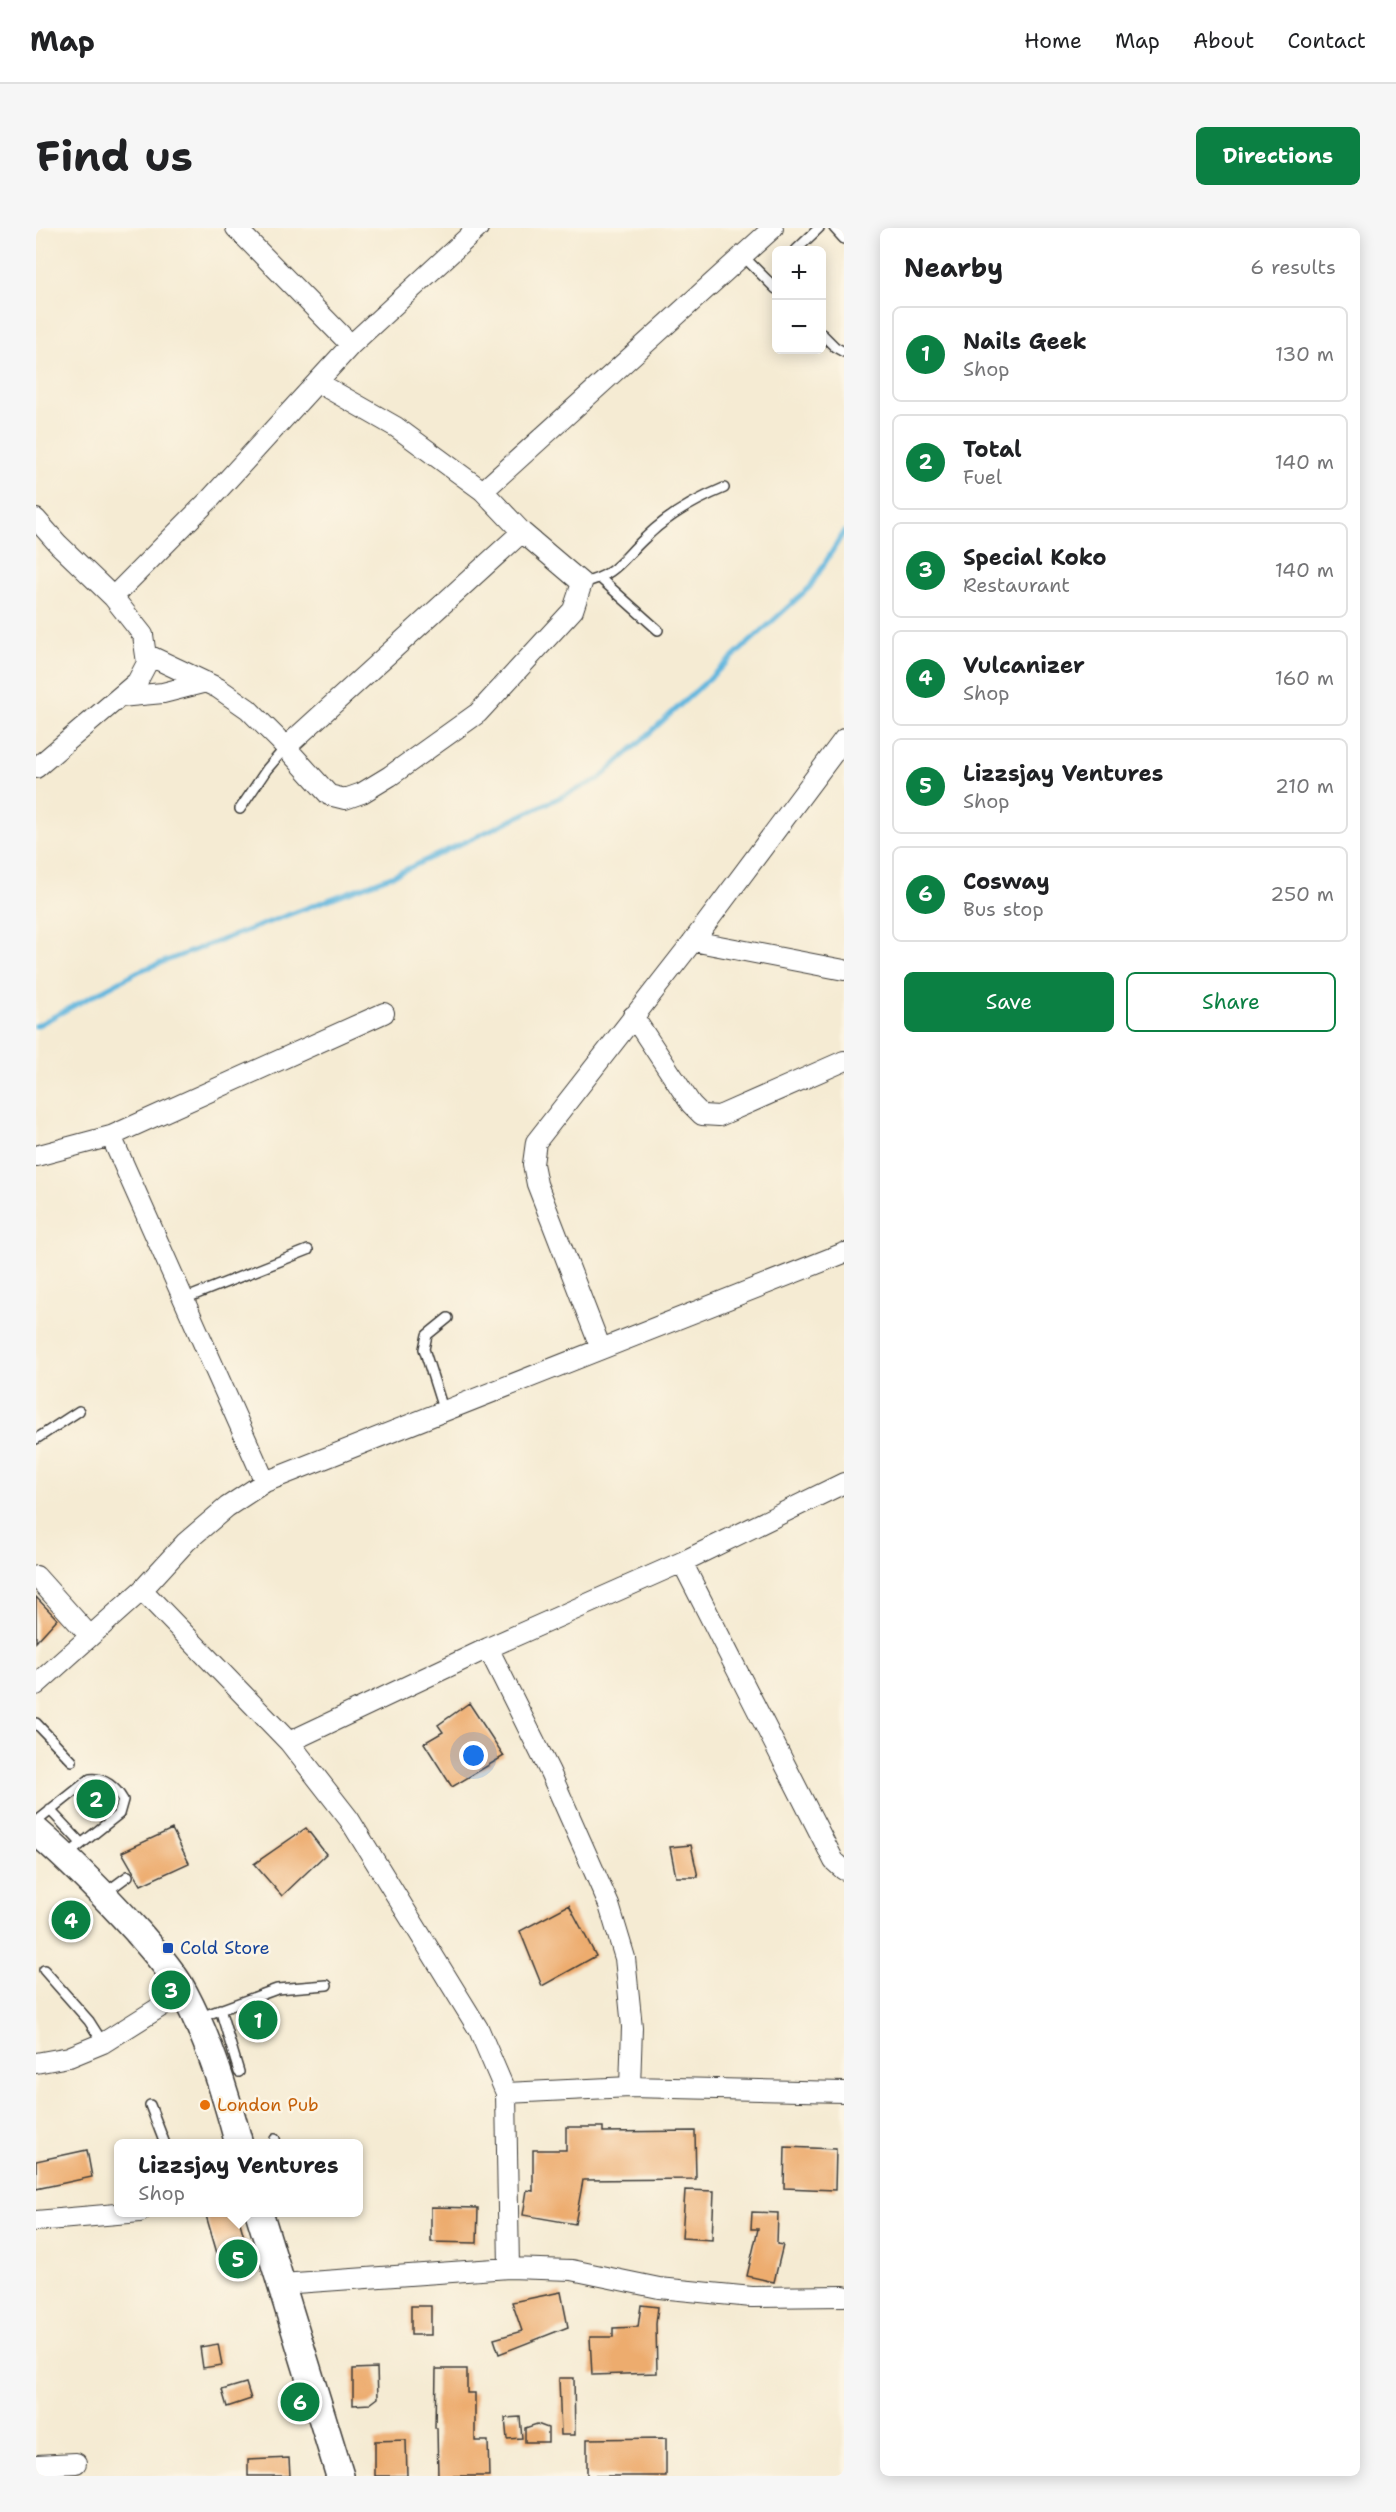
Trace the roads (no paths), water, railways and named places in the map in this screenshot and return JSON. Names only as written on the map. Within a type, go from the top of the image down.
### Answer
[{"type":"street","points":[[236,228],[351,345]]},
{"type":"street","points":[[113,597],[211,498],[351,345],[478,228]]},
{"type":"street","points":[[483,491],[773,228]]},
{"type":"street","points":[[146,654],[206,682],[248,709],[329,795],[345,799],[362,793],[390,776],[478,713],[573,610],[591,581],[522,532],[483,491],[396,427],[317,382]]},
{"type":"street","points":[[36,519],[58,544],[113,597],[143,635],[147,663],[137,682],[36,768]]},
{"type":"street","points":[[286,747],[522,532]]},
{"type":"street","points":[[120,698],[163,693],[206,682]]},
{"type":"street","points":[[600,1349],[537,1184],[532,1164],[536,1142],[693,942],[844,739]]},
{"type":"street","points":[[693,942],[844,970]]},
{"type":"street","points":[[36,1156],[111,1136],[384,1013]]},
{"type":"street","points":[[633,1016],[691,1104],[702,1115],[719,1116],[844,1060]]},
{"type":"street","points":[[111,1136],[265,1482]]},
{"type":"street","points":[[36,1685],[89,1635],[142,1590],[186,1542],[228,1507],[265,1482],[844,1253]]},
{"type":"street","points":[[289,1742],[488,1648],[682,1562],[844,1483]]},
{"type":"street","points":[[682,1562],[834,1861],[844,1870]]},
{"type":"street","points":[[36,1576],[89,1635]]},
{"type":"street","points":[[142,1590],[289,1742],[349,1819],[479,2030],[506,2092],[509,2268]]},
{"type":"street","points":[[488,1648],[550,1772],[609,1905],[625,1958],[632,2027],[630,2087]]},
{"type":"street","points":[[43,1821],[73,1850],[103,1895],[164,1962],[184,1992],[208,2014],[216,2068],[237,2139]]},
{"type":"street","points":[[36,2063],[69,2057],[103,2043],[184,1992]]},
{"type":"street","points":[[506,2092],[630,2087],[844,2092]]},
{"type":"street","points":[[36,2221],[114,2214]]},
{"type":"street","points":[[261,2217],[340,2476]]},
{"type":"street","points":[[281,2284],[509,2268],[572,2270],[659,2288],[752,2297],[844,2296]]},
{"type":"street","points":[[36,2465],[76,2463]]},
{"type":"lane","points":[[800,246],[819,228]]},
{"type":"lane","points":[[834,228],[844,239]]},
{"type":"lane","points":[[742,255],[772,284]]},
{"type":"lane","points":[[826,338],[844,352]]},
{"type":"lane","points":[[658,630],[591,581],[615,570],[646,537],[677,512],[724,488]]},
{"type":"lane","points":[[240,809],[259,778],[286,747]]},
{"type":"lane","points":[[184,1299],[309,1250]]},
{"type":"lane","points":[[444,1412],[424,1349],[427,1335],[448,1318]]},
{"type":"lane","points":[[36,1439],[79,1411]]},
{"type":"lane","points":[[36,1723],[72,1761]]},
{"type":"lane","points":[[36,1822],[43,1821],[90,1779],[102,1780],[119,1793],[123,1800],[119,1814],[73,1850]]},
{"type":"lane","points":[[103,1895],[128,1876]]},
{"type":"lane","points":[[44,1970],[88,2020],[103,2043]]},
{"type":"lane","points":[[239,2072],[208,2014],[277,1989],[327,1985]]},
{"type":"lane","points":[[150,2105],[163,2139]]},
{"type":"waterway","points":[[36,1026],[139,971],[394,875],[599,779],[810,587],[844,532]]},
{"type":"place","name":"Total","points":[[96,1799]]},
{"type":"place","name":"Vulcanizer","points":[[71,1920]]},
{"type":"place","name":"Cold Store","points":[[168,1948]]},
{"type":"place","name":"Special Koko","points":[[171,1990]]},
{"type":"place","name":"Nails Geek","points":[[258,2020]]},
{"type":"place","name":"London Pub","points":[[205,2105]]},
{"type":"place","name":"Lizzsjay Ventures","points":[[238,2259]]},
{"type":"place","name":"Cosway","points":[[300,2402]]}]
